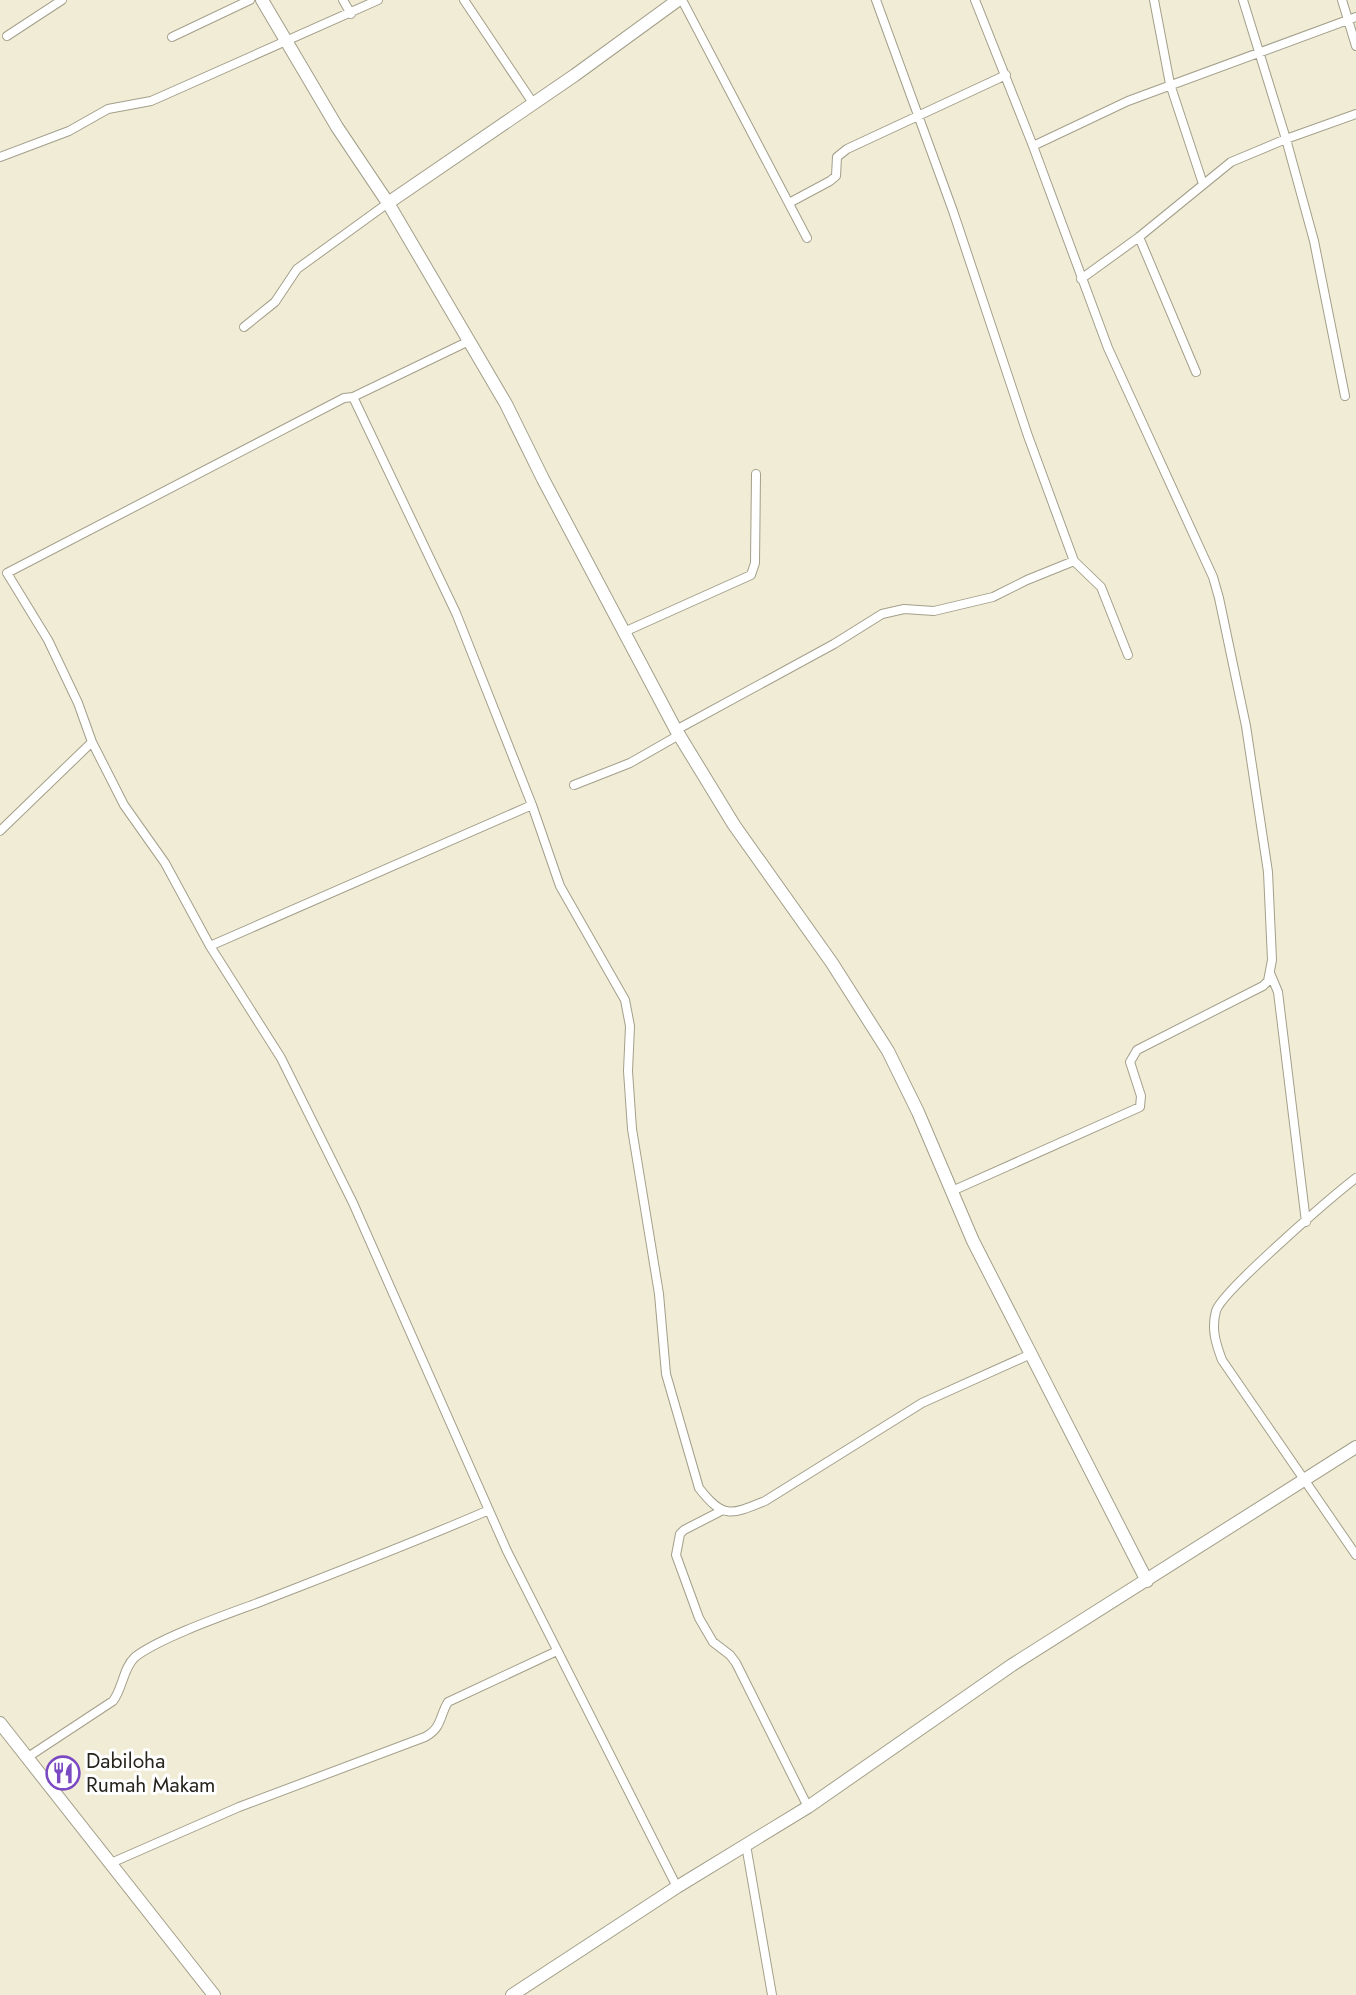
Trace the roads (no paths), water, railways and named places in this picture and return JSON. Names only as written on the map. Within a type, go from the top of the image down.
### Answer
[{"type":"street","points":[[7,36],[62,0]]},
{"type":"street","points":[[172,37],[250,0]]},
{"type":"street","points":[[262,0],[285,43],[337,127],[388,203],[511,413],[678,732],[734,825],[832,963],[882,1041],[918,1112],[973,1241],[1147,1581]]},
{"type":"street","points":[[344,0],[351,14]]},
{"type":"street","points":[[0,157],[69,130],[108,109],[151,101],[225,66],[285,43],[378,0]]},
{"type":"street","points":[[464,0],[533,103]]},
{"type":"street","points":[[244,327],[276,302],[297,269],[680,0],[807,238]]},
{"type":"street","points":[[876,0],[1074,561],[1101,587],[1128,655]]},
{"type":"street","points":[[975,0],[1033,146],[1107,348],[1204,556],[1219,598],[1246,726],[1268,872],[1270,973],[1278,992],[1306,1222]]},
{"type":"street","points":[[1154,0],[1170,84],[1203,184]]},
{"type":"street","points":[[1243,0],[1286,139],[1314,242],[1345,396]]},
{"type":"street","points":[[1342,0],[1352,19],[1356,46]]},
{"type":"street","points":[[1033,146],[1128,101],[1170,84],[1352,19]]},
{"type":"street","points":[[789,203],[836,176],[840,153],[918,114],[1006,75]]},
{"type":"street","points":[[1081,279],[1139,237],[1231,162],[1356,114]]},
{"type":"street","points":[[1139,237],[1196,372]]},
{"type":"street","points":[[469,342],[353,397],[344,398],[4,574],[48,640],[78,703],[92,742],[124,805],[165,863],[210,946],[281,1058],[353,1203],[489,1510],[677,1887]]},
{"type":"street","points":[[353,397],[380,447],[456,613],[532,805],[560,886],[627,1007],[630,1026],[628,1071],[632,1129],[659,1294],[666,1374],[699,1488],[721,1511],[736,1513],[765,1501],[922,1403],[1031,1354]]},
{"type":"street","points":[[624,632],[751,575],[755,562],[756,474]]},
{"type":"street","points":[[574,785],[630,764],[678,732],[834,644],[882,614],[904,609],[934,611],[993,597],[1027,579],[1074,561]]},
{"type":"street","points":[[0,831],[92,742]]},
{"type":"street","points":[[210,946],[532,805]]},
{"type":"street","points":[[952,1191],[1134,1111],[1142,1103],[1130,1062],[1137,1050],[1256,991],[1263,986],[1270,973]]},
{"type":"street","points":[[1356,1179],[1233,1288],[1216,1309],[1213,1334],[1222,1360],[1356,1555]]},
{"type":"street","points":[[512,1995],[677,1887],[808,1807],[1012,1665],[1356,1447]]},
{"type":"street","points":[[28,1757],[114,1701],[120,1692],[128,1666],[135,1658],[153,1647],[226,1615],[424,1539],[489,1510]]},
{"type":"street","points":[[721,1511],[684,1530],[680,1534],[676,1555],[705,1631],[736,1663],[808,1807]]},
{"type":"street","points":[[111,1863],[239,1807],[425,1737],[434,1732],[441,1722],[448,1702],[557,1650]]},
{"type":"street","points":[[0,1723],[214,1995]]},
{"type":"street","points":[[746,1845],[772,1995]]},
{"type":"place","name":"Dabiloha Rumah Makam","points":[[63,1773]]}]
